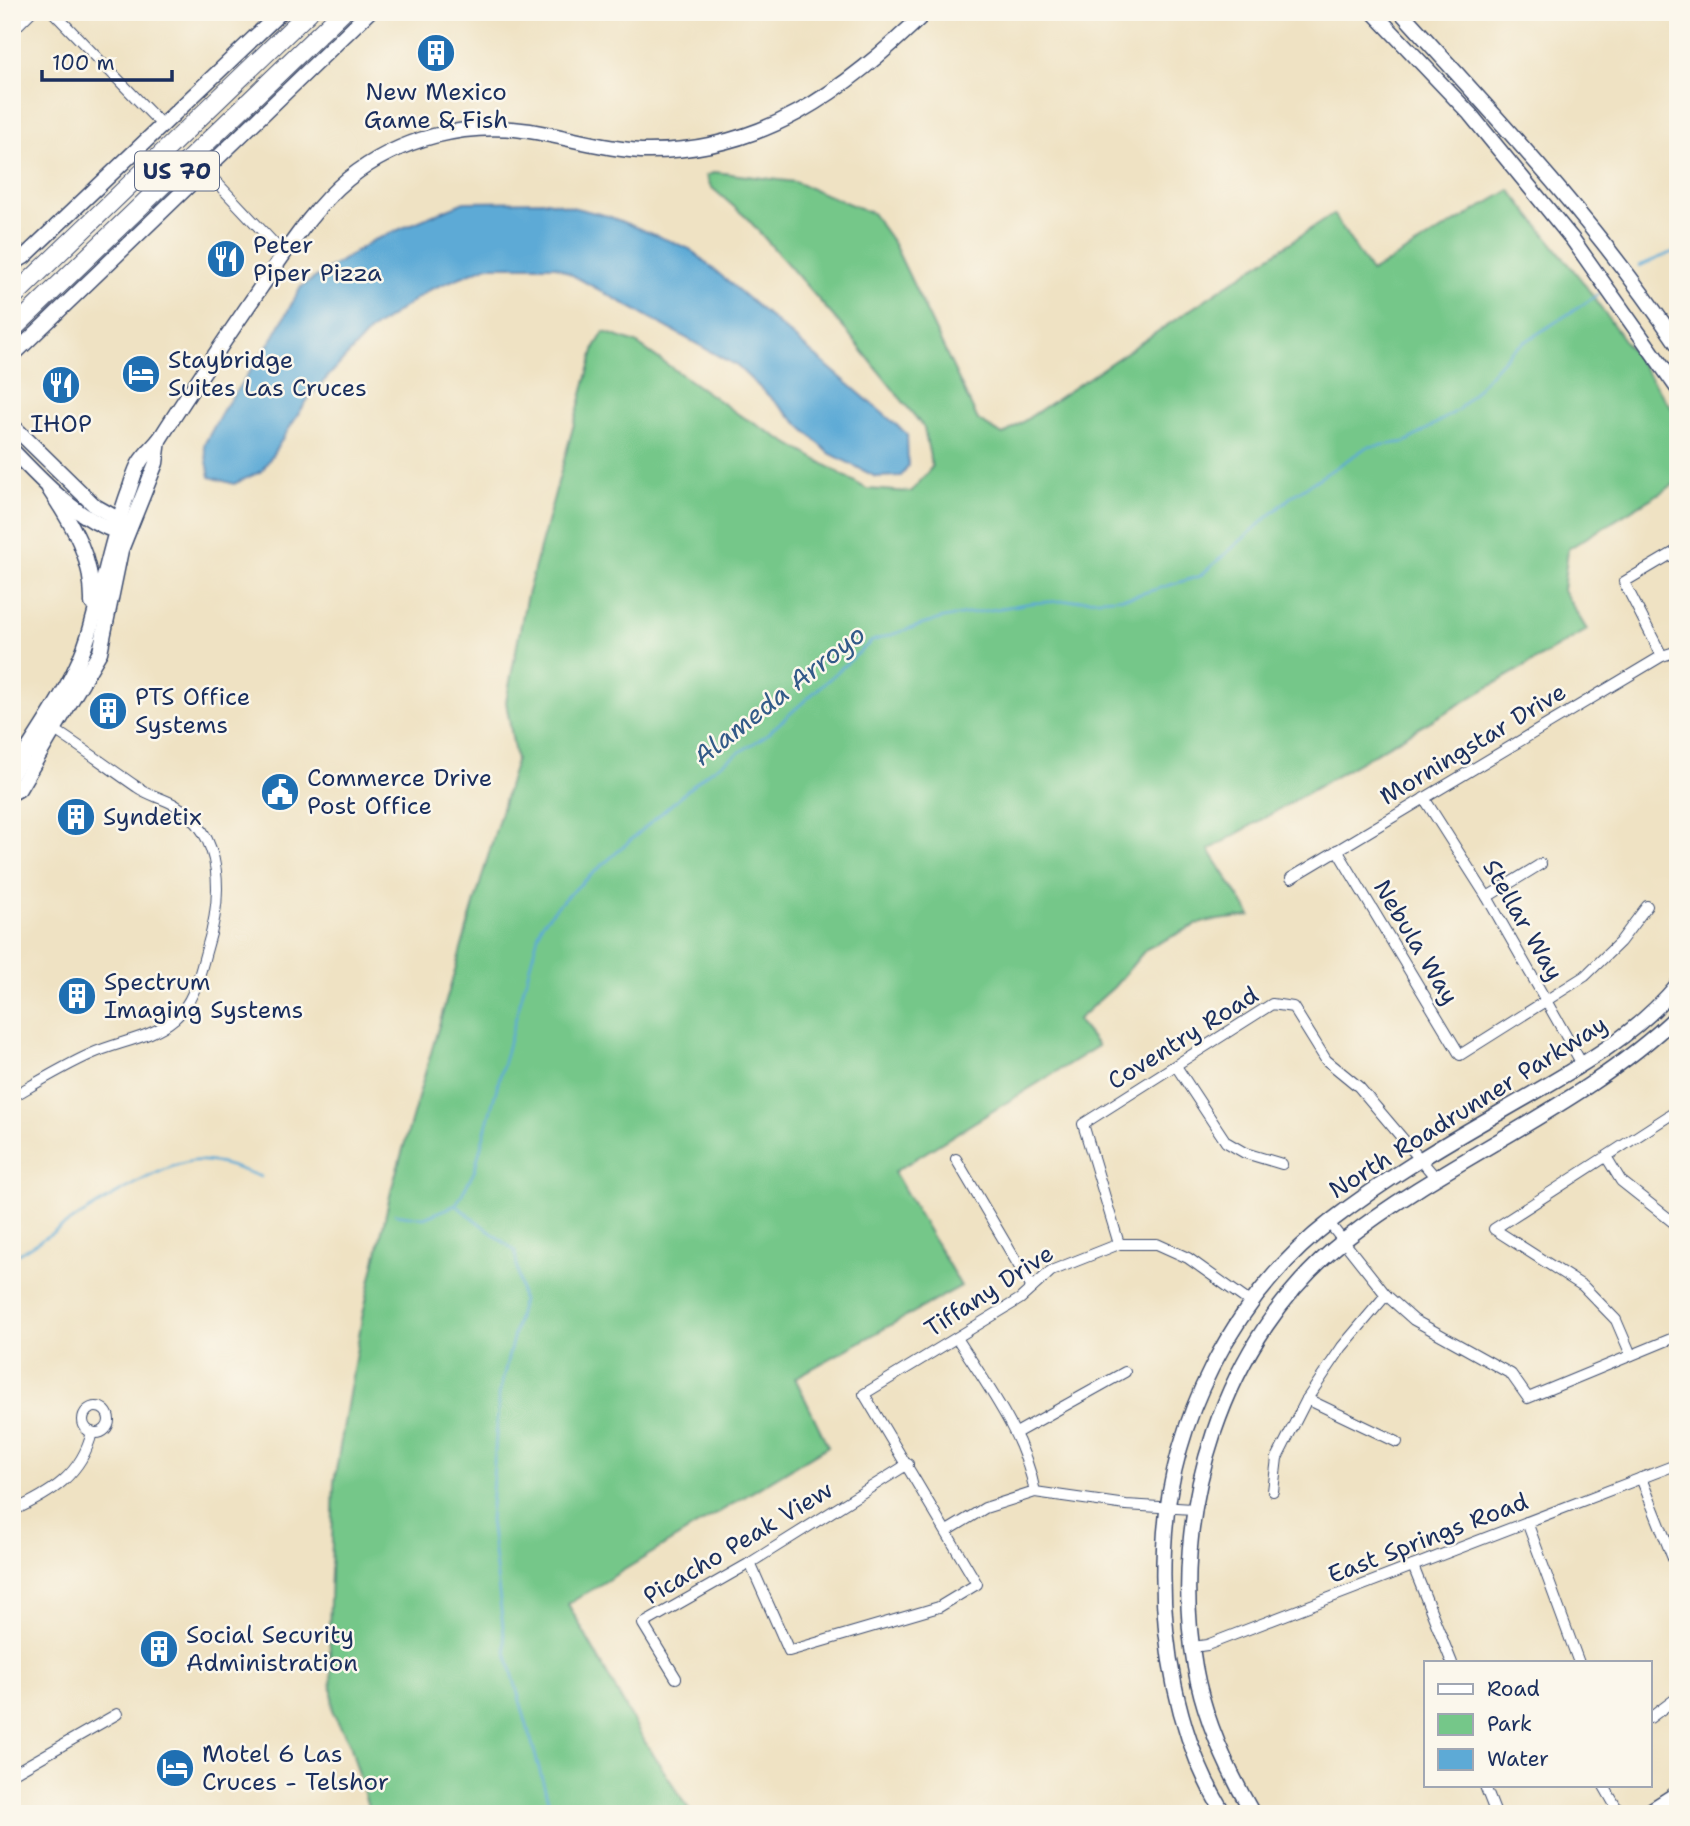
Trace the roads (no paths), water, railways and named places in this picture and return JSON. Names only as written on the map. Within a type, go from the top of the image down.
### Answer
[{"type":"highway","name":"US 70","points":[[12,298],[309,12]]},
{"type":"highway","name":"US 70","points":[[12,330],[342,12]]},
{"type":"main road","points":[[12,264],[24,257],[281,12]]},
{"type":"main road","points":[[12,356],[369,12]]},
{"type":"main road","points":[[12,793],[19,789],[88,638],[123,528],[140,462],[159,440],[179,405],[284,254],[326,199],[350,178],[375,160],[417,141],[479,128],[529,131],[586,144],[643,151],[720,142],[760,130],[829,96],[859,75],[926,12]]},
{"type":"main road","points":[[1373,12],[1470,114],[1573,240],[1678,389]]},
{"type":"main road","points":[[1401,12],[1503,125],[1602,242],[1678,345]]},
{"type":"main road","points":[[12,425],[94,506],[123,528]]},
{"type":"main road","points":[[12,450],[49,489],[75,527],[85,551],[92,600],[88,638]]},
{"type":"main road","points":[[37,476],[52,465]]},
{"type":"main road","points":[[49,489],[81,513],[123,528]]},
{"type":"main road","points":[[12,774],[49,727],[100,652],[123,528]]},
{"type":"main road","name":"North Roadrunner Parkway","points":[[1224,1814],[1197,1755],[1178,1699],[1166,1637],[1163,1568],[1166,1507],[1178,1452],[1199,1392],[1251,1303],[1329,1223],[1422,1157],[1582,1065],[1626,1034],[1678,984]]},
{"type":"main road","name":"North Roadrunner Parkway","points":[[1253,1814],[1226,1762],[1206,1710],[1193,1647],[1188,1563],[1193,1509],[1213,1437],[1245,1359],[1288,1300],[1343,1241],[1393,1205],[1596,1081],[1653,1039],[1678,1016]]},
{"type":"main road","points":[[1645,1814],[1678,1793]]},
{"type":"street","points":[[12,31],[32,12]]},
{"type":"street","points":[[53,12],[163,126]]},
{"type":"street","points":[[205,170],[284,254]]},
{"type":"street","points":[[1662,656],[1623,582],[1678,550]]},
{"type":"street","name":"Morningstar Drive","points":[[1291,878],[1662,656],[1678,651]]},
{"type":"street","points":[[12,1097],[92,1053],[140,1036],[174,1019],[193,996],[215,925],[219,887],[215,858],[195,821],[177,806],[139,789],[98,757],[49,727]]},
{"type":"street","name":"Stellar Way","points":[[1424,798],[1487,897],[1582,1065]]},
{"type":"street","name":"Nebula Way","points":[[1337,850],[1460,1055],[1546,1002]]},
{"type":"street","points":[[1487,897],[1541,864]]},
{"type":"street","points":[[1546,1002],[1585,976],[1620,942],[1647,906]]},
{"type":"street","name":"Coventry Road","points":[[1119,1244],[1083,1124],[1272,1004],[1293,1007],[1326,1060],[1359,1087],[1422,1157],[1436,1178]]},
{"type":"street","points":[[1176,1066],[1226,1142],[1245,1153],[1282,1164]]},
{"type":"street","points":[[1631,1355],[1616,1320],[1583,1286],[1494,1228],[1678,1110]]},
{"type":"street","points":[[1607,1158],[1621,1181],[1678,1226]]},
{"type":"street","points":[[957,1159],[1032,1288]]},
{"type":"street","points":[[1329,1223],[1386,1295],[1414,1320],[1511,1374],[1528,1398],[1678,1336]]},
{"type":"street","name":"Tiffany Drive","points":[[908,1464],[864,1394],[1020,1300],[1051,1270],[1119,1244],[1157,1244],[1188,1258],[1251,1303]]},
{"type":"street","points":[[1273,1491],[1277,1458],[1307,1399],[1342,1347],[1386,1295]]},
{"type":"street","points":[[957,1338],[1016,1433],[1030,1462],[1035,1492]]},
{"type":"street","points":[[1016,1433],[1125,1372]]},
{"type":"street","points":[[1307,1399],[1397,1441]]},
{"type":"street","points":[[12,1511],[61,1484],[78,1467],[92,1432]]},
{"type":"street","points":[[750,1563],[789,1651],[939,1607],[977,1584],[908,1464]]},
{"type":"street","name":"Picacho Peak View","points":[[676,1678],[643,1624],[750,1563],[908,1464]]},
{"type":"street","name":"East Springs Road","points":[[1193,1647],[1207,1645],[1678,1464]]},
{"type":"street","points":[[1642,1478],[1678,1571]]},
{"type":"street","points":[[947,1531],[985,1508],[1035,1492],[1126,1505],[1193,1509]]},
{"type":"street","points":[[1527,1522],[1578,1661]]},
{"type":"street","points":[[1413,1566],[1451,1661]]},
{"type":"street","points":[[1652,1716],[1678,1697]]},
{"type":"street","points":[[12,1774],[117,1714]]},
{"type":"street","points":[[1485,1787],[1496,1814]]},
{"type":"street","points":[[1605,1787],[1620,1814]]},
{"type":"water","points":[[547,201],[608,216],[690,249],[907,434],[908,466],[901,476],[876,477],[829,453],[737,366],[556,266],[488,266],[429,290],[370,331],[310,396],[262,471],[234,484],[210,477],[204,445],[223,410],[274,336],[301,287],[372,241],[464,202]]},
{"type":"waterway","name":"Alameda Arroyo","points":[[1639,266],[1678,250]]},
{"type":"waterway","name":"Alameda Arroyo","points":[[395,1214],[424,1218],[456,1205],[474,1172],[541,925],[566,897],[707,773],[765,736],[872,641],[943,618],[1031,603],[1130,597],[1200,576],[1292,496],[1367,447],[1406,442],[1458,410],[1511,351],[1599,294]]},
{"type":"waterway","name":"Alameda Arroyo","points":[[12,1258],[127,1188],[174,1166],[193,1161],[210,1162],[261,1177]]},
{"type":"waterway","points":[[457,1206],[515,1251],[522,1301],[499,1395],[490,1520],[506,1651],[552,1814]]},
{"type":"place","name":"New Mexico Game & Fish","points":[[436,53]]},
{"type":"place","name":"Peter Piper Pizza","points":[[226,259]]},
{"type":"place","name":"Staybridge Suites Las Cruces","points":[[141,374]]},
{"type":"place","name":"IHOP","points":[[61,385]]},
{"type":"place","name":"PTS Office Systems","points":[[108,711]]},
{"type":"place","name":"Commerce Drive Post Office","points":[[280,792]]},
{"type":"place","name":"Syndetix","points":[[76,817]]},
{"type":"place","name":"Spectrum Imaging Systems","points":[[77,996]]},
{"type":"place","name":"Social Security Administration","points":[[159,1649]]},
{"type":"place","name":"Motel 6 Las Cruces - Telshor","points":[[175,1768]]}]
